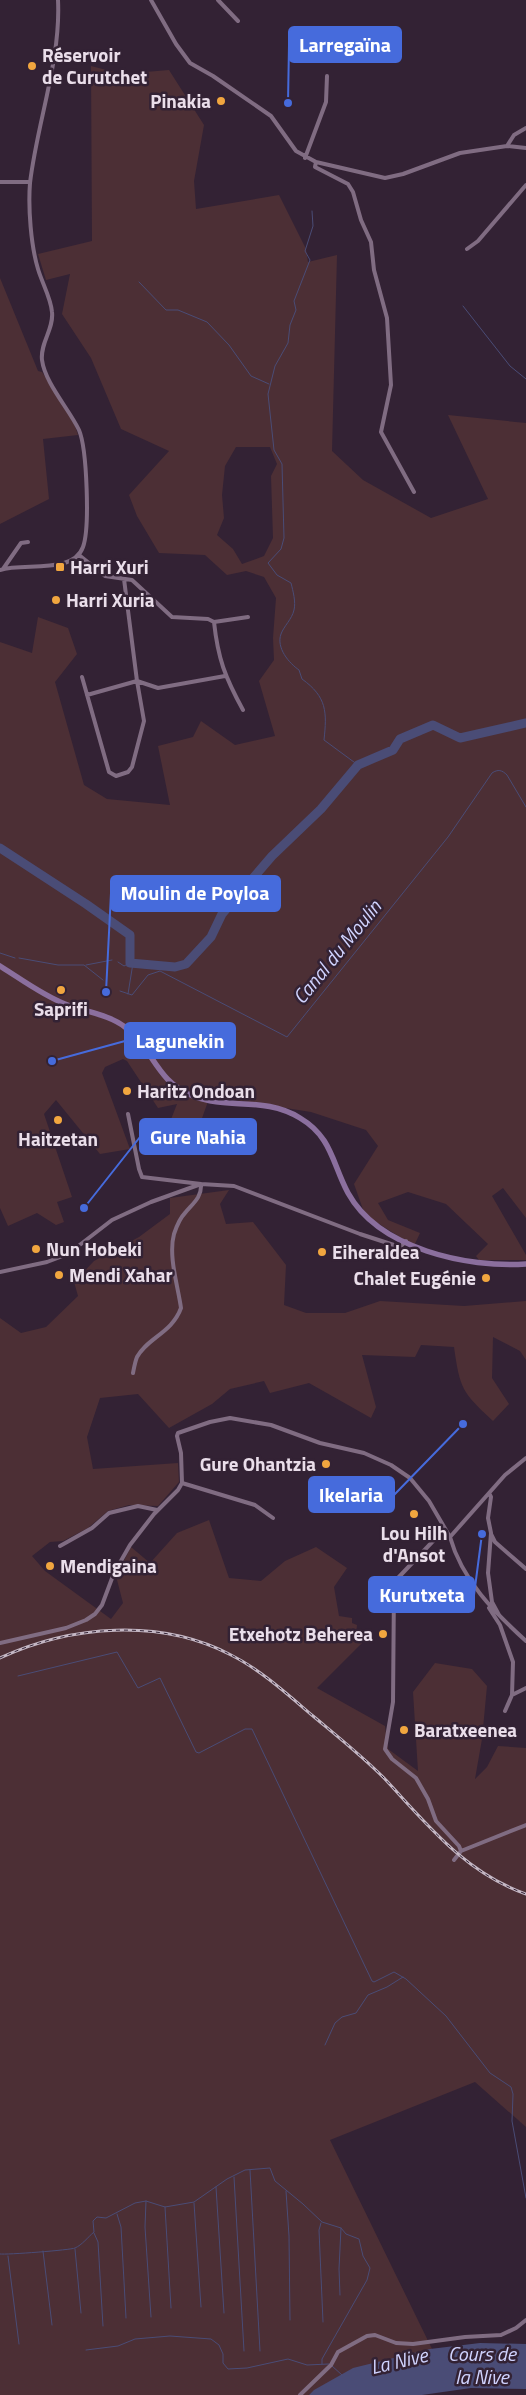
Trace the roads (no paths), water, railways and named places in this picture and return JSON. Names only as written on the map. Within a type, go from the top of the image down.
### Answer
[{"type":"street","points":[[2,570],[59,564],[79,554],[85,540],[86,487],[83,445],[80,432],[46,372],[42,360],[52,312],[34,256],[30,182],[54,52],[58,0]]},
{"type":"street","points":[[152,0],[176,44],[190,63],[213,76],[271,116],[289,142],[305,158],[384,178],[404,174],[460,153],[507,146],[526,148]]},
{"type":"street","points":[[218,0],[238,21]]},
{"type":"street","points":[[305,158],[326,102],[327,76]]},
{"type":"street","points":[[507,146],[514,135],[526,128]]},
{"type":"street","points":[[316,162],[315,168],[319,171],[348,184],[353,192],[360,220],[371,242],[374,270],[388,318],[391,385],[381,432],[414,492]]},
{"type":"street","points":[[0,182],[30,182]]},
{"type":"street","points":[[466,249],[478,241],[526,185]]},
{"type":"street","points":[[2,570],[16,548],[21,543],[28,542]]},
{"type":"street","points":[[79,554],[105,576],[124,578],[137,583],[172,617],[208,619],[214,622],[248,617]]},
{"type":"street","points":[[82,677],[109,772],[116,776],[128,772],[132,768],[144,728],[124,578]]},
{"type":"street","points":[[214,622],[217,650],[225,676],[242,710]]},
{"type":"street","points":[[87,695],[137,681],[158,688],[225,676]]},
{"type":"street","points":[[0,966],[54,999],[99,1014],[124,1027],[140,1042],[160,1072],[182,1090],[208,1100],[276,1107],[304,1121],[318,1133],[329,1148],[346,1190],[360,1211],[380,1227],[406,1242],[431,1252],[474,1262],[492,1265],[526,1264]]},
{"type":"street","points":[[128,1114],[142,1177],[234,1186],[360,1234],[400,1246],[406,1242]]},
{"type":"street","points":[[0,1272],[47,1262],[68,1254],[112,1220],[151,1202],[202,1184]]},
{"type":"street","points":[[133,1373],[136,1358],[140,1352],[168,1328],[181,1308],[172,1249],[174,1235],[184,1213],[194,1205],[202,1190],[202,1184]]},
{"type":"street","points":[[0,1643],[66,1628],[95,1614],[102,1605],[114,1573],[130,1545],[182,1483],[177,1436],[181,1430],[230,1418],[271,1424],[320,1443],[364,1453],[400,1470],[410,1478],[450,1537],[453,1548],[500,1625],[510,1649],[513,1662],[512,1695],[505,1711]]},
{"type":"street","points":[[450,1537],[505,1475],[526,1458]]},
{"type":"street","points":[[182,1483],[255,1505],[273,1518]]},
{"type":"street","points":[[489,1493],[491,1497],[488,1518],[491,1534],[495,1542],[526,1569]]},
{"type":"street","points":[[60,1546],[92,1528],[109,1512],[138,1506],[158,1510]]},
{"type":"street","points":[[447,1532],[435,1539],[397,1579],[394,1585],[393,1702],[384,1744],[387,1754],[416,1778],[428,1799],[436,1821],[462,1851]]},
{"type":"street","points":[[491,1534],[487,1558],[490,1595],[501,1619]]},
{"type":"street","points":[[488,1606],[526,1641]]},
{"type":"street","points":[[512,1695],[526,1688]]},
{"type":"street","points":[[454,1860],[462,1851],[526,1825]]},
{"type":"street","points":[[300,2395],[331,2365],[338,2352],[367,2336],[375,2335],[396,2343],[413,2344],[464,2337],[500,2335],[516,2328],[526,2320]]},
{"type":"water","name":"Cours de la Nive","points":[[480,2343],[526,2344],[526,2389],[471,2388],[422,2395],[309,2395],[314,2390],[353,2368],[430,2349]]},
{"type":"waterway","points":[[312,211],[313,226],[305,251],[310,260],[294,301],[296,310],[290,325],[288,343],[275,366],[268,394],[274,450],[282,464],[284,538],[281,549],[268,563],[277,575],[291,583],[294,596],[295,607],[280,639],[284,655],[299,670],[302,679],[321,699],[325,713],[324,740],[358,765]]},
{"type":"waterway","points":[[139,282],[166,310],[178,310],[207,322],[229,345],[251,376],[269,384]]},
{"type":"waterway","points":[[463,306],[510,366],[526,379]]},
{"type":"waterway","points":[[0,848],[130,935],[130,963],[175,967],[186,964],[211,937],[222,914],[272,856],[321,809],[358,765],[393,750],[400,739],[433,725],[460,738],[526,723]]},
{"type":"waterway","name":"Canal du Moulin","points":[[120,991],[132,995],[148,975],[160,971],[287,1037],[448,837],[492,773],[500,771],[507,775],[526,807]]},
{"type":"waterway","name":"Canal du Moulin","points":[[0,953],[15,958]]},
{"type":"waterway","name":"Canal du Moulin","points":[[19,958],[58,965],[84,965],[103,980]]},
{"type":"waterway","points":[[86,965],[112,960]]},
{"type":"waterway","points":[[118,962],[124,966],[130,963]]},
{"type":"waterway","points":[[128,994],[133,963]]},
{"type":"waterway","points":[[18,1676],[117,1652],[138,1688],[160,1678],[196,1752],[199,1753],[245,1729],[252,1729],[372,1981],[374,1982],[394,1972],[406,1979],[446,2016],[490,2073],[511,2087],[513,2094],[512,2121],[526,2198]]},
{"type":"waterway","points":[[325,2045],[335,2023],[342,2017],[356,2013],[368,1995],[387,1987],[403,1977]]},
{"type":"waterway","points":[[0,2254],[75,2248],[94,2232],[93,2221],[97,2217],[106,2218],[135,2203],[146,2201],[165,2207],[194,2202],[227,2179],[245,2170],[270,2168],[275,2181],[322,2222],[341,2228],[346,2234],[359,2239],[363,2256],[370,2268],[367,2280],[322,2359],[322,2364]]},
{"type":"waterway","points":[[250,2170],[260,2351]]},
{"type":"waterway","points":[[234,2177],[244,2351]]},
{"type":"waterway","points":[[216,2187],[224,2313]]},
{"type":"waterway","points":[[286,2191],[289,2236],[290,2320]]},
{"type":"waterway","points":[[146,2201],[145,2227],[151,2317]]},
{"type":"waterway","points":[[194,2203],[201,2307]]},
{"type":"waterway","points":[[165,2207],[171,2308]]},
{"type":"waterway","points":[[117,2214],[121,2227],[126,2318]]},
{"type":"waterway","points":[[321,2223],[319,2230],[323,2322]]},
{"type":"waterway","points":[[340,2295],[341,2228]]},
{"type":"waterway","points":[[94,2233],[98,2242],[103,2326]]},
{"type":"waterway","points":[[75,2249],[81,2313]]},
{"type":"waterway","points":[[43,2251],[52,2325]]},
{"type":"waterway","points":[[8,2256],[19,2344]]},
{"type":"waterway","points":[[86,2350],[118,2346],[135,2339],[170,2336],[211,2339],[219,2345],[223,2354],[223,2363],[228,2369],[247,2368],[288,2359],[307,2365],[329,2364]]},
{"type":"waterway","points":[[332,2366],[342,2375]]},
{"type":"railway","points":[[0,1658],[56,1638],[116,1630],[175,1635],[204,1643],[231,1655],[274,1683],[358,1754],[384,1778],[431,1829],[465,1860],[504,1885],[526,1894]]},
{"type":"place","name":"Réservoir de Curutchet","points":[[32,66]]},
{"type":"place","name":"Pinakia","points":[[221,101]]},
{"type":"place","name":"Larregaïna","points":[[288,103]]},
{"type":"place","name":"Harri Xuri","points":[[60,567]]},
{"type":"place","name":"Harri Xuria","points":[[56,600]]},
{"type":"place","name":"Saprifi","points":[[61,990]]},
{"type":"place","name":"Moulin de Poyloa","points":[[106,992]]},
{"type":"place","name":"Lagunekin","points":[[52,1061]]},
{"type":"place","name":"Haritz Ondoan","points":[[127,1091]]},
{"type":"place","name":"Haitzetan","points":[[58,1120]]},
{"type":"place","name":"Gure Nahia","points":[[84,1208]]},
{"type":"place","name":"Nun Hobeki","points":[[36,1249]]},
{"type":"place","name":"Eiheraldea","points":[[322,1252]]},
{"type":"place","name":"Mendi Xahar","points":[[59,1275]]},
{"type":"place","name":"Chalet Eugénie","points":[[486,1278]]},
{"type":"place","name":"Ikelaria","points":[[463,1424]]},
{"type":"place","name":"Gure Ohantzia","points":[[326,1464]]},
{"type":"place","name":"Lou Hilh d'Ansot","points":[[414,1514]]},
{"type":"place","name":"Kurutxeta","points":[[482,1534]]},
{"type":"place","name":"Mendigaina","points":[[50,1566]]},
{"type":"place","name":"Etxehotz Beherea","points":[[383,1634]]},
{"type":"place","name":"Baratxeenea","points":[[404,1730]]},
{"type":"water label","name":"La Nive","points":[[399,2361]]}]
